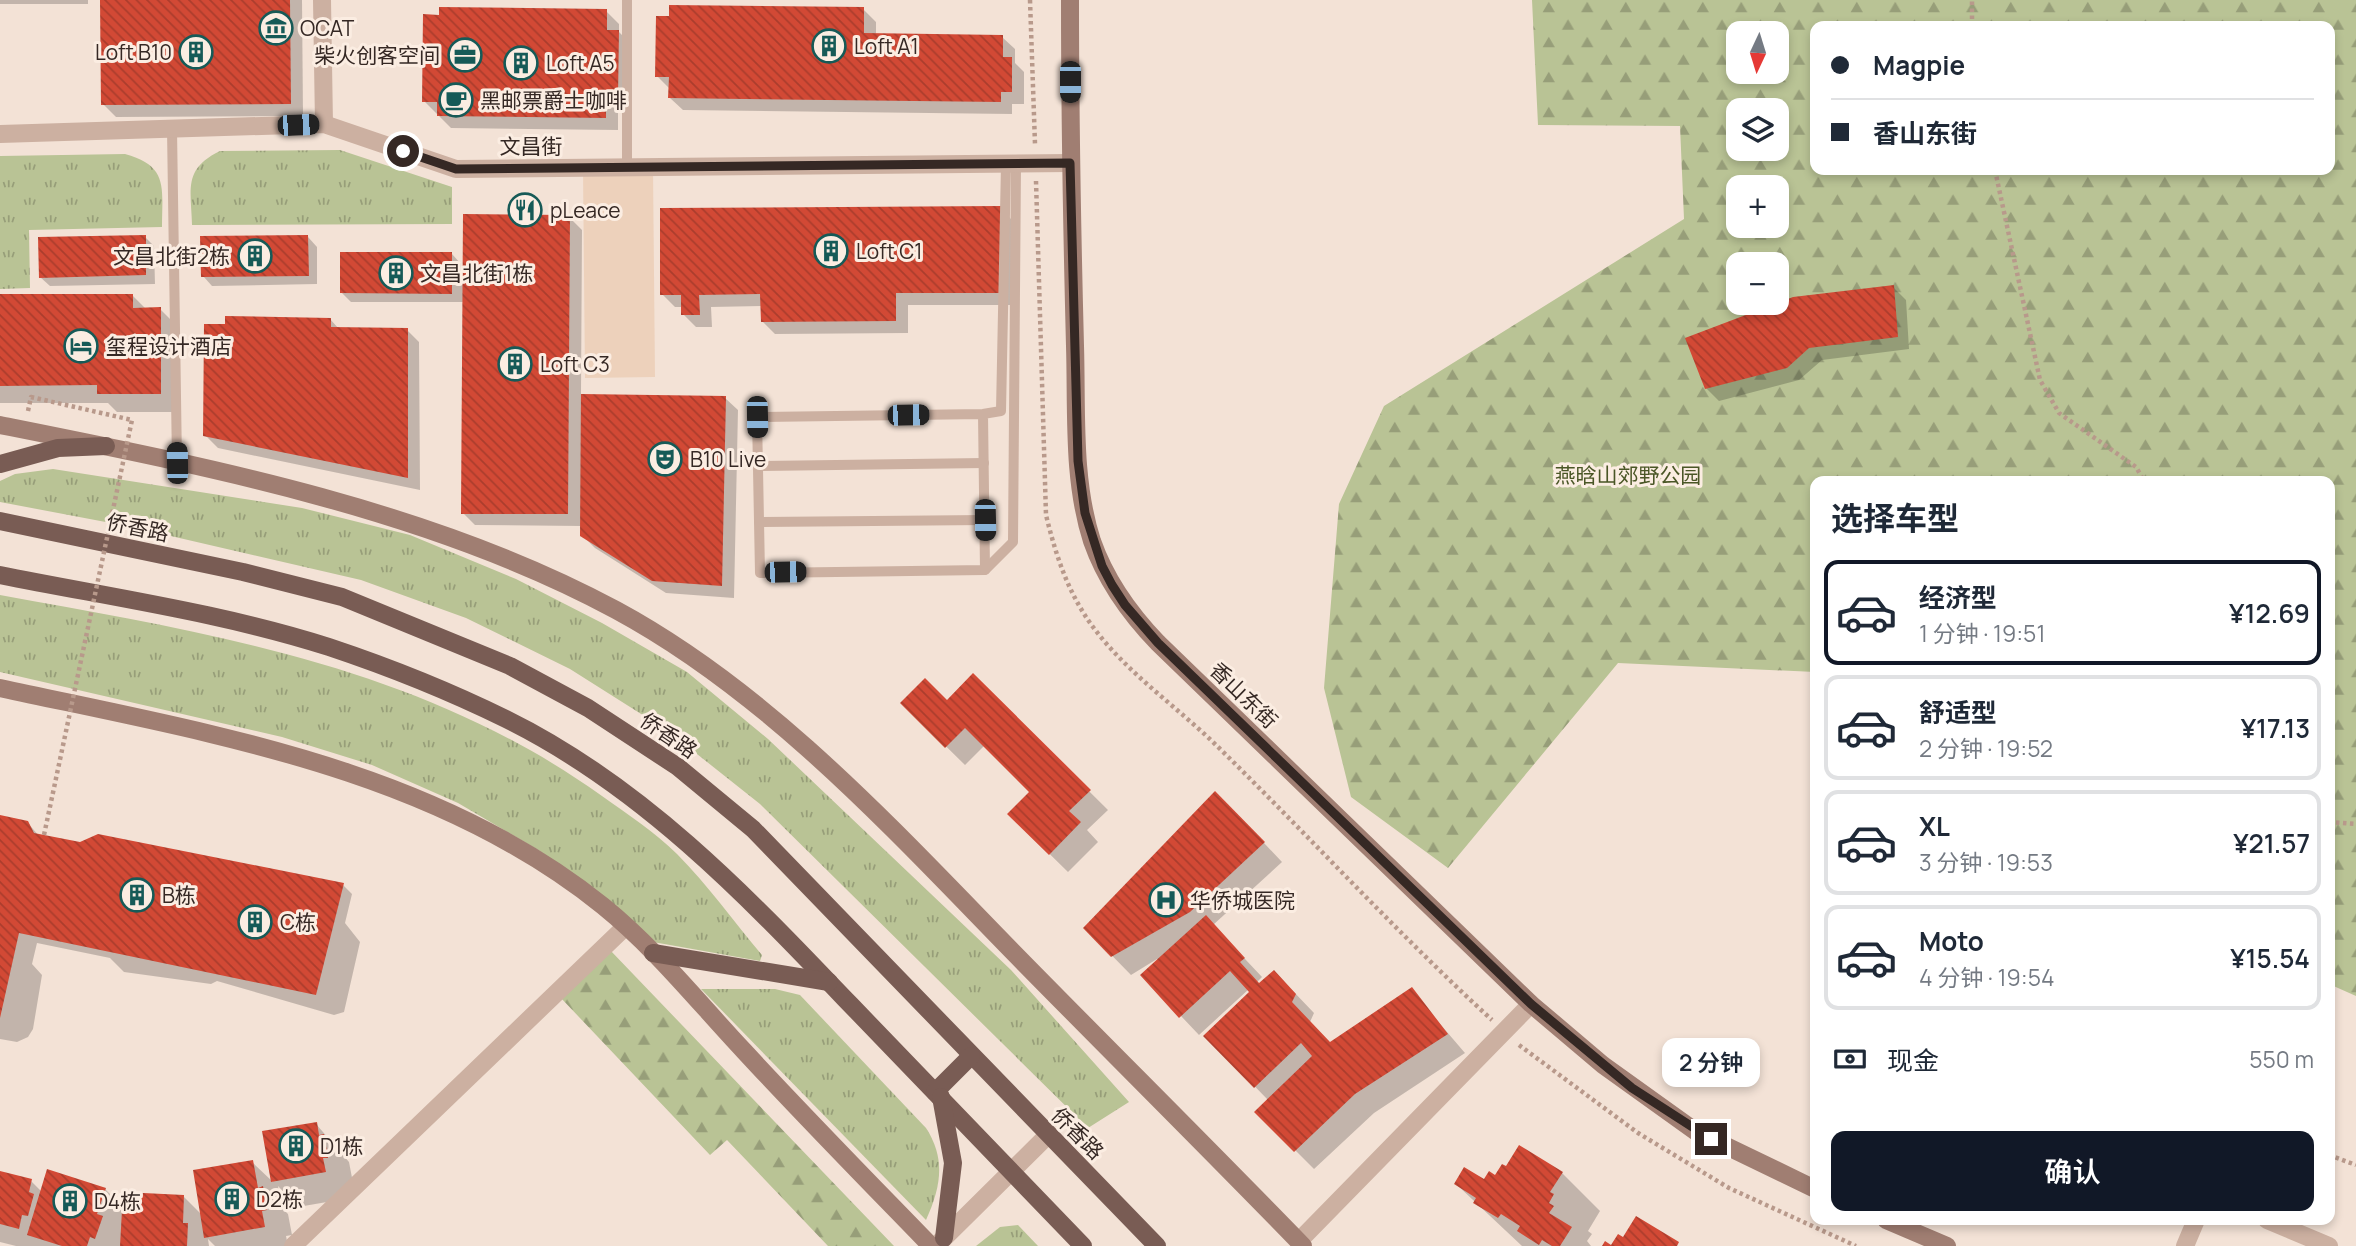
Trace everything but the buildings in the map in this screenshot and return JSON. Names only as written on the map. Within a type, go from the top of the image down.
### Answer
[{"type":"main road","name":"香山东街","points":[[1070,0],[1070,163],[1078,461],[1087,523],[1112,585],[1125,605],[1158,643],[1531,1004],[1664,1111],[1727,1148],[1810,1187]]},
{"type":"main road","points":[[0,425],[106,446],[334,501],[435,531],[524,565],[617,611],[700,663],[774,718],[897,833],[1301,1244]]},
{"type":"main road","points":[[0,464],[58,448],[106,446]]},
{"type":"main road","name":"侨香路","points":[[0,522],[243,572],[342,597],[510,666],[588,708],[678,767],[753,829],[886,963],[971,1056],[1157,1246]]},
{"type":"main road","points":[[0,575],[230,622],[327,647],[414,679],[508,720],[577,760],[647,811],[764,912],[1083,1246]]},
{"type":"main road","points":[[0,688],[315,759],[464,820],[534,858],[602,906],[653,953],[937,1243]]},
{"type":"main road","points":[[653,953],[829,982]]},
{"type":"main road","points":[[938,1095],[971,1056]]},
{"type":"main road","points":[[937,1243],[953,1163],[938,1095]]},
{"type":"main road","points":[[1898,1225],[1947,1246]]},
{"type":"street","points":[[322,0],[324,124]]},
{"type":"street","name":"文昌街","points":[[0,134],[324,124],[456,169],[1070,163]]},
{"type":"street","points":[[293,1246],[625,927]]},
{"type":"street","points":[[1301,1244],[1531,1004]]},
{"type":"street","points":[[937,1243],[1048,1135]]},
{"type":"street","points":[[2185,1246],[2194,1225]]},
{"type":"street","points":[[2279,1225],[2329,1246]]},
{"type":"lane","points":[[627,0],[627,168]]},
{"type":"lane","points":[[172,129],[177,463]]},
{"type":"lane","points":[[1011,164],[1013,542],[985,570],[760,573],[757,417],[983,414],[1001,411],[1011,164]]},
{"type":"lane","points":[[983,414],[985,570]]},
{"type":"lane","points":[[758,466],[984,463]]},
{"type":"lane","points":[[759,522],[985,520]]},
{"type":"path","points":[[1030,0],[1046,515],[1055,552],[1070,591],[1093,627],[1124,663],[1214,744],[1419,953],[1530,1055],[1661,1147],[1729,1188],[1856,1246]]},
{"type":"path","points":[[1972,0],[1972,21]]},
{"type":"path","points":[[1996,175],[2040,380],[2059,413],[2136,467],[2141,476]]},
{"type":"path","points":[[31,397],[132,420],[44,835]]},
{"type":"path","points":[[2335,822],[2356,824]]},
{"type":"path","points":[[2335,1157],[2356,1165]]},
{"type":"green space","name":"燕晗山郊野公园","points":[[1532,0],[2356,0],[2356,996],[2335,987],[2335,476],[1810,476],[1810,672],[1618,663],[1448,868],[1351,797],[1324,688],[1339,504],[1384,406],[1684,219],[1680,126],[1538,125]]},
{"type":"green space","points":[[340,150],[452,187],[452,224],[192,225],[191,191],[195,173],[200,165],[220,151]]},
{"type":"green space","points":[[125,154],[139,159],[156,172],[162,190],[162,227],[29,230],[30,288],[0,289],[0,156]]},
{"type":"green space","points":[[53,469],[302,508],[410,535],[516,579],[602,623],[687,672],[768,739],[1011,970],[1129,1102],[1088,1128],[760,804],[668,731],[570,669],[466,618],[361,580],[132,527],[0,502],[0,481],[15,474]]},
{"type":"green space","points":[[0,595],[237,641],[313,661],[388,686],[461,715],[533,752],[602,796],[660,838],[710,891],[762,955],[760,961],[653,942],[540,851],[458,803],[372,765],[282,737],[0,672]]},
{"type":"green space","points":[[610,950],[894,1246],[828,1246],[727,1140],[710,1155],[560,997]]},
{"type":"green space","points":[[701,989],[775,989],[800,995],[926,1128],[937,1151],[939,1173],[935,1196],[926,1220]]},
{"type":"green space","points":[[1018,1225],[1038,1246],[976,1246],[1000,1227]]},
{"type":"shaded area","points":[[653,168],[655,377],[585,378],[583,169]]},
{"type":"place","name":"OCAT","points":[[276,28]]},
{"type":"place","name":"Loft A1","points":[[829,46]]},
{"type":"place","name":"Loft B10","points":[[196,52]]},
{"type":"place","name":"柴火创客空间","points":[[465,55]]},
{"type":"place","name":"Loft A5","points":[[521,63]]},
{"type":"place","name":"黑邮票爵士咖啡","points":[[456,100]]},
{"type":"place","name":"pLeace","points":[[525,210]]},
{"type":"place","name":"Loft C1","points":[[831,251]]},
{"type":"place","name":"文昌北街2栋","points":[[255,256]]},
{"type":"place","name":"文昌北街1栋","points":[[396,273]]},
{"type":"place","name":"玺程设计酒店","points":[[81,346]]},
{"type":"place","name":"Loft C3","points":[[515,364]]},
{"type":"place","name":"B10 Live","points":[[665,459]]},
{"type":"place","name":"B栋","points":[[137,895]]},
{"type":"place","name":"华侨城医院","points":[[1166,900]]},
{"type":"place","name":"C栋","points":[[255,922]]},
{"type":"place","name":"D1栋","points":[[296,1146]]},
{"type":"place","name":"D2栋","points":[[232,1199]]},
{"type":"place","name":"D4栋","points":[[70,1201]]},
{"type":"route","points":[[403,151],[456,169],[1070,163],[1078,461],[1081,486],[1092,541],[1102,566],[1125,605],[1158,643],[1531,1004],[1632,1088],[1711,1139]]}]
